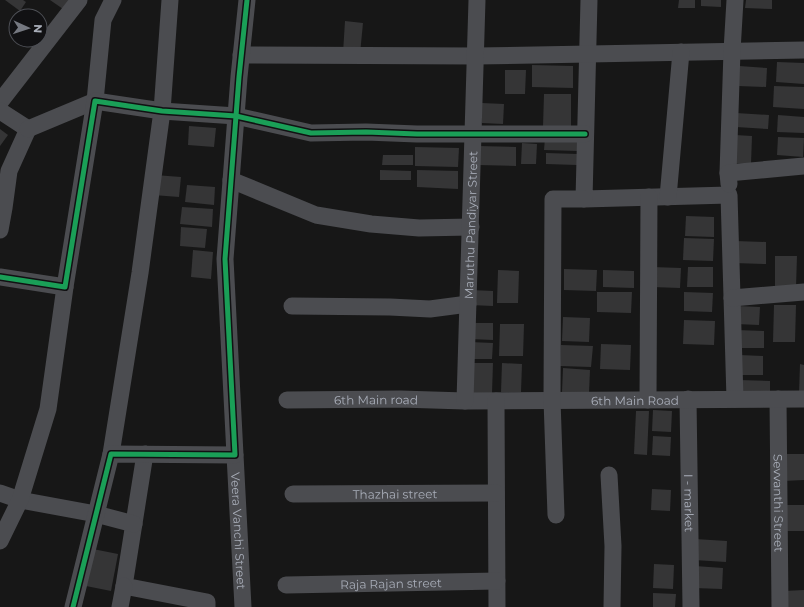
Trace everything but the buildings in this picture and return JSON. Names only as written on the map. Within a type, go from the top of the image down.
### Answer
[{"type":"street","points":[[0,102],[80,0]]},
{"type":"street","points":[[0,541],[20,500],[48,409],[65,287],[95,101],[103,20],[113,0]]},
{"type":"street","points":[[73,607],[111,454],[140,273],[162,111],[170,0]]},
{"type":"street","name":"Veera Vanchi Street","points":[[243,607],[225,259],[241,55],[247,0]]},
{"type":"street","name":"Maruthu Pandiyar Street","points":[[465,401],[477,0]]},
{"type":"street","points":[[584,199],[589,0]]},
{"type":"street","points":[[735,0],[728,173],[735,399]]},
{"type":"street","points":[[241,55],[476,56],[804,50]]},
{"type":"street","points":[[668,197],[681,52]]},
{"type":"street","points":[[0,230],[9,170],[28,129],[95,101],[162,111],[236,116],[311,133],[366,132],[474,135],[585,134]]},
{"type":"street","points":[[0,111],[28,129]]},
{"type":"street","points":[[728,173],[804,166]]},
{"type":"street","points":[[231,180],[316,214],[371,224],[412,228],[470,227]]},
{"type":"street","points":[[556,515],[552,400],[553,199],[729,195]]},
{"type":"street","points":[[648,400],[649,197]]},
{"type":"street","points":[[0,277],[65,287]]},
{"type":"street","points":[[732,298],[804,292]]},
{"type":"street","points":[[292,306],[430,309],[468,304]]},
{"type":"street","name":"6th Main road","points":[[287,400],[400,399],[465,401]]},
{"type":"street","name":"I - market","points":[[688,399],[691,607]]},
{"type":"street","name":"Sevvanthi Street","points":[[778,399],[780,607]]},
{"type":"street","name":"6th Main Road","points":[[465,401],[804,399]]},
{"type":"street","points":[[496,401],[497,607]]},
{"type":"street","points":[[111,454],[235,455]]},
{"type":"street","points":[[120,607],[145,454]]},
{"type":"street","points":[[608,475],[613,546],[612,607]]},
{"type":"street","points":[[0,493],[20,500],[96,514],[134,524]]},
{"type":"street","name":"Thazhai street","points":[[293,494],[496,493]]},
{"type":"street","name":"Raja Rajan street","points":[[286,585],[497,581]]},
{"type":"street","points":[[124,586],[207,602],[207,607]]},
{"type":"cycle path","points":[[73,607],[111,454],[235,455],[225,259],[239,77],[247,0]]},
{"type":"cycle path","points":[[0,277],[65,287],[95,101],[162,111],[236,116],[311,133],[366,132],[417,134],[585,134]]}]
